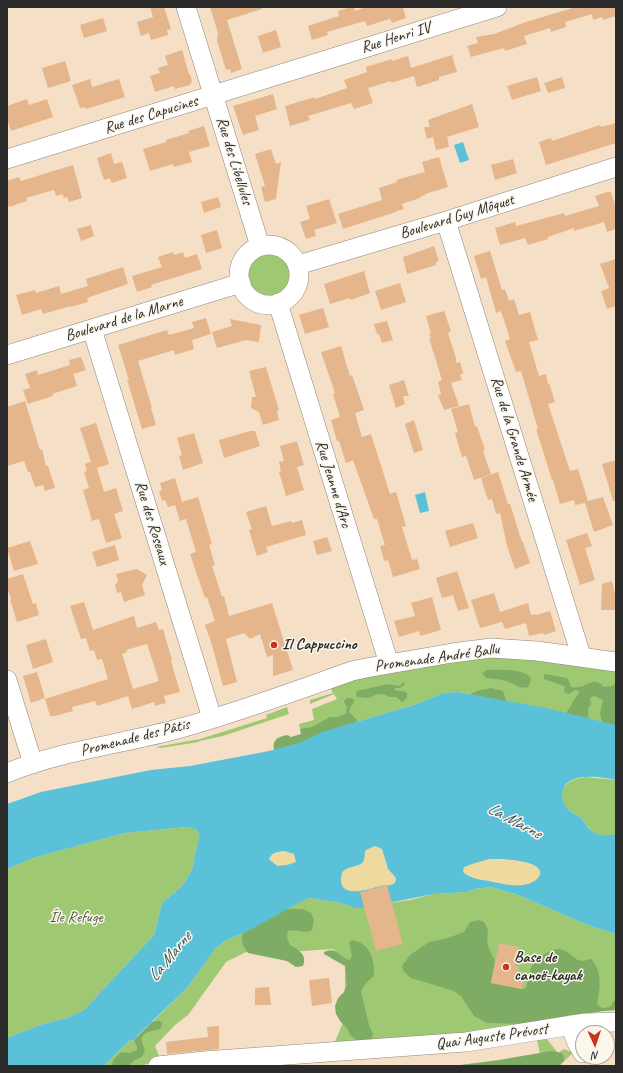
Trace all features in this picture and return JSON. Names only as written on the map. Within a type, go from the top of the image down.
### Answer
[{"type":"street","name":"Rue des Libellules","points":[[186,7],[260,246]]},
{"type":"street","name":"Rue Henri IV","points":[[294,70],[497,7]]},
{"type":"street","name":"Rue des Capucines","points":[[7,159],[294,70]]},
{"type":"street","name":"Boulevard Guy Môquet","points":[[298,265],[616,168]]},
{"type":"street","name":"Rue de la Grande Armée","points":[[446,221],[579,649],[580,657]]},
{"type":"street","points":[[260,246],[278,246],[287,250],[293,256],[298,265],[298,284],[286,299],[278,303],[259,303],[248,295],[241,283],[241,265],[245,257],[252,250],[260,246]]},
{"type":"street","name":"Boulevard de la Marne","points":[[7,355],[241,283]]},
{"type":"street","name":"Rue Jeanne d'Arc","points":[[278,303],[389,664]]},
{"type":"street","name":"Rue des Roseaux","points":[[92,329],[212,718]]},
{"type":"street","name":"Promenade André Ballu","points":[[262,702],[352,671],[459,652],[491,648],[523,650],[616,662]]},
{"type":"street","points":[[7,680],[33,764]]},
{"type":"street","name":"Promenade des Pâtis","points":[[7,773],[33,764],[181,728],[262,702]]},
{"type":"street","name":"Quai Auguste Prévost","points":[[158,1066],[204,1061],[342,1059],[368,1050],[477,1041],[570,1025],[616,1022]]},
{"type":"street","points":[[570,1025],[575,1038]]},
{"type":"green space","points":[[269,252],[281,256],[287,262],[291,274],[287,286],[281,292],[269,296],[257,292],[251,286],[247,274],[251,262],[257,256]]},
{"type":"green space","points":[[492,653],[616,667],[616,725],[488,697],[458,692],[443,693],[417,704],[322,732],[303,741],[299,724],[314,720],[312,709],[337,699],[334,694],[310,704],[310,700],[333,693],[330,687],[321,685]]},
{"type":"green space","points":[[487,670],[517,671],[531,678],[530,683],[528,687],[522,687],[503,680],[486,678],[482,673]]},
{"type":"green space","points":[[544,674],[567,678],[571,687],[580,687],[594,682],[606,687],[616,684],[616,728],[602,723],[600,713],[603,700],[594,696],[590,698],[591,704],[588,709],[589,728],[565,714],[579,691],[575,690],[569,694],[566,693],[564,692],[564,686],[544,679]]},
{"type":"green space","points":[[404,682],[405,684],[400,688],[395,688],[395,690],[407,693],[407,698],[402,702],[396,697],[389,697],[383,694],[378,694],[368,698],[357,697],[356,694],[357,691],[387,684],[399,686]]},
{"type":"green space","points":[[491,688],[503,691],[506,700],[505,705],[467,696],[477,691]]},
{"type":"green space","points":[[347,698],[354,700],[349,712],[357,720],[357,728],[275,754],[274,743],[280,737],[287,735],[291,737],[301,734],[300,729],[312,727],[330,717],[338,717],[346,713],[347,707],[344,701]]},
{"type":"green space","points":[[287,707],[289,714],[223,736],[199,742],[160,748],[156,747],[200,739],[267,718],[266,715]]},
{"type":"green space","points":[[587,777],[616,780],[616,834],[597,834],[587,826],[580,817],[566,808],[562,795],[565,787],[572,781]]},
{"type":"green space","name":"Île Refuge","points":[[187,827],[197,830],[201,837],[197,845],[192,870],[182,886],[162,903],[154,935],[84,1010],[67,1018],[43,1024],[7,1038],[7,869],[33,858],[125,833]]},
{"type":"green space","points":[[491,887],[518,895],[585,924],[616,934],[616,1010],[602,1011],[482,1032],[334,1044],[342,1025],[345,986],[345,966],[338,953],[333,949],[272,953],[248,951],[226,962],[188,1015],[175,1025],[155,1046],[160,1059],[141,1066],[104,1066],[130,1040],[133,1041],[187,988],[215,949],[225,941],[252,929],[303,900],[309,898],[316,899],[341,903],[354,908],[410,900],[434,894],[467,892],[475,889]]},
{"type":"green space","points":[[286,909],[303,909],[311,913],[314,920],[312,930],[306,932],[294,930],[288,931],[287,937],[290,945],[299,951],[303,956],[303,966],[296,967],[287,961],[248,953],[243,944],[243,933]]},
{"type":"green space","points":[[479,920],[484,922],[488,929],[487,940],[489,949],[495,961],[491,983],[522,989],[526,988],[530,969],[535,961],[549,951],[560,949],[564,950],[579,961],[591,959],[595,964],[600,980],[597,1004],[602,1008],[610,1007],[616,998],[616,1010],[525,1024],[487,1023],[474,1016],[461,996],[454,991],[411,978],[404,972],[402,966],[410,955],[429,942],[448,938],[464,932],[470,922]]},
{"type":"green space","points":[[352,940],[363,944],[367,948],[374,964],[374,976],[366,983],[361,991],[369,1025],[373,1034],[371,1040],[357,1041],[350,1035],[347,1028],[336,1014],[335,1006],[338,998],[344,992],[347,985],[345,966],[324,954],[324,952],[332,950],[350,960],[352,956],[349,942]]},
{"type":"green space","points":[[152,1022],[162,1022],[160,1029],[147,1032],[141,1039],[145,1051],[142,1057],[135,1060],[128,1066],[112,1066],[113,1060],[121,1052],[130,1053],[137,1050],[134,1040]]},
{"type":"green space","points":[[546,1038],[558,1053],[564,1049],[573,1053],[559,1066],[452,1066],[485,1063],[540,1054],[537,1040]]},
{"type":"green space","points":[[551,1051],[562,1053],[564,1061],[559,1066],[452,1066],[499,1060]]},
{"type":"sand","points":[[375,846],[382,849],[389,871],[396,878],[395,883],[392,885],[380,886],[360,891],[348,890],[343,887],[341,881],[342,873],[348,868],[360,864],[366,850]]},
{"type":"sand","points":[[284,851],[294,854],[297,862],[276,866],[269,858],[274,853]]},
{"type":"sand","points":[[490,859],[525,862],[537,867],[540,874],[537,879],[532,882],[513,885],[475,878],[468,876],[463,872],[464,867]]},
{"type":"water","points":[[463,142],[469,160],[460,163],[454,145]]},
{"type":"water","points":[[425,492],[429,511],[420,513],[415,495]]},
{"type":"water","name":"La Marne","points":[[458,692],[546,708],[616,725],[616,780],[595,777],[579,778],[566,784],[562,794],[563,801],[567,809],[581,818],[592,831],[603,835],[616,834],[616,934],[585,924],[518,895],[491,887],[475,889],[467,892],[434,894],[364,908],[354,908],[341,903],[309,898],[252,929],[225,941],[215,949],[187,988],[133,1041],[130,1040],[104,1066],[7,1066],[7,1038],[43,1024],[67,1018],[84,1010],[154,935],[162,903],[182,886],[192,870],[200,837],[197,830],[187,827],[125,833],[33,858],[7,869],[7,804],[41,792],[151,770],[190,766],[269,751],[299,743],[322,732],[417,704],[443,693]],"holes":[[[375,846],[382,849],[388,869],[396,878],[395,883],[392,885],[380,886],[360,891],[348,890],[343,887],[341,881],[342,873],[344,870],[362,863],[366,850]],[[284,851],[294,854],[296,862],[277,866],[269,859],[273,854]],[[490,859],[517,860],[537,867],[540,873],[537,879],[532,882],[520,885],[507,885],[468,876],[463,872],[464,867]]]},
{"type":"building","points":[[150,7],[164,7],[171,29],[167,30],[168,35],[151,40],[149,33],[141,36],[137,22],[153,17]]},
{"type":"building","points":[[210,7],[262,7],[262,9],[227,20],[242,69],[231,73],[230,69],[226,70],[217,41],[218,33]]},
{"type":"building","points":[[354,7],[355,11],[367,7],[403,7],[406,18],[392,23],[390,19],[367,26],[365,21],[327,32],[328,35],[312,40],[308,26],[339,16],[338,11]]},
{"type":"building","points":[[576,7],[616,7],[616,16],[603,20],[602,17],[593,20],[592,14],[565,22],[566,27],[551,32],[550,28],[524,36],[527,44],[505,51],[504,48],[471,57],[467,46],[478,43],[476,37],[494,34],[526,22]]},
{"type":"building","points":[[103,18],[107,31],[84,38],[80,25]]},
{"type":"building","points":[[276,30],[281,47],[263,53],[258,36]]},
{"type":"building","points":[[182,50],[192,81],[190,85],[175,89],[174,86],[155,92],[150,76],[160,73],[158,68],[168,65],[165,56]]},
{"type":"building","points":[[452,55],[457,72],[439,77],[439,80],[417,87],[414,76],[368,88],[373,103],[354,109],[351,103],[308,116],[310,120],[290,126],[285,106],[315,97],[315,99],[347,88],[344,80],[367,72],[366,67],[408,56],[411,68]]},
{"type":"building","points":[[65,61],[71,81],[48,88],[42,68]]},
{"type":"building","points":[[537,77],[541,91],[512,100],[507,86]]},
{"type":"building","points":[[562,77],[565,88],[548,93],[544,83]]},
{"type":"building","points":[[90,79],[92,87],[119,79],[125,97],[86,109],[85,107],[80,108],[72,85]]},
{"type":"building","points":[[273,94],[277,109],[255,116],[259,130],[243,135],[233,106]]},
{"type":"building","points":[[27,99],[29,105],[47,99],[53,117],[11,131],[7,119],[7,106]]},
{"type":"building","points":[[472,104],[479,127],[447,137],[449,147],[436,150],[433,137],[427,139],[424,127],[430,127],[428,120]]},
{"type":"building","points":[[616,123],[616,143],[546,165],[539,142],[551,138],[552,141],[600,125],[601,127]]},
{"type":"building","points":[[204,126],[210,146],[189,152],[192,162],[174,167],[173,164],[150,171],[143,149],[166,142],[166,140],[189,133],[188,131]]},
{"type":"building","points":[[271,149],[276,164],[281,162],[276,199],[265,202],[261,187],[265,186],[255,154]]},
{"type":"building","points":[[111,153],[114,164],[122,162],[127,178],[112,183],[110,178],[104,180],[97,158]]},
{"type":"building","points":[[439,157],[448,187],[425,194],[420,198],[402,204],[404,209],[343,229],[338,214],[382,200],[379,188],[397,182],[396,180],[425,172],[422,162]]},
{"type":"building","points":[[513,159],[517,173],[495,180],[491,165]]},
{"type":"building","points":[[73,165],[82,198],[69,202],[67,197],[64,198],[62,194],[56,196],[54,190],[26,198],[27,201],[9,207],[7,201],[7,181],[19,177],[21,181]]},
{"type":"building","points":[[611,192],[616,208],[616,229],[607,232],[604,222],[574,231],[574,228],[548,237],[548,239],[528,245],[525,238],[500,245],[495,228],[515,222],[516,226],[564,213],[565,216],[599,206],[595,196]]},
{"type":"building","points":[[218,197],[221,207],[204,213],[201,202]]},
{"type":"building","points":[[329,199],[337,223],[314,230],[316,236],[306,239],[300,222],[310,219],[306,206]]},
{"type":"building","points":[[91,225],[94,236],[81,241],[77,229]]},
{"type":"building","points":[[217,230],[222,248],[206,253],[201,235]]},
{"type":"building","points":[[434,246],[439,261],[436,262],[436,265],[407,274],[403,257]]},
{"type":"building","points":[[490,251],[502,290],[505,289],[509,301],[514,299],[519,315],[530,312],[538,340],[529,342],[539,376],[546,374],[548,384],[549,383],[555,402],[548,404],[570,471],[578,469],[588,501],[603,497],[613,525],[594,532],[585,503],[575,505],[574,500],[560,504],[536,429],[538,429],[521,371],[516,372],[505,341],[510,339],[501,311],[496,313],[486,277],[481,279],[474,256]]},
{"type":"building","points":[[173,252],[174,255],[183,252],[185,258],[197,254],[202,269],[151,285],[152,287],[137,292],[132,276],[162,267],[158,257]]},
{"type":"building","points":[[616,259],[616,306],[607,309],[601,291],[609,288],[600,264]]},
{"type":"building","points":[[123,267],[128,284],[87,298],[88,302],[71,307],[43,314],[41,309],[22,315],[16,295],[35,290],[36,293],[59,286],[61,294],[88,286],[86,279]]},
{"type":"building","points":[[364,271],[370,293],[351,300],[350,298],[330,304],[324,284]]},
{"type":"building","points":[[400,283],[406,302],[381,310],[375,291]]},
{"type":"building","points":[[323,308],[329,327],[305,334],[299,315]]},
{"type":"building","points":[[444,311],[451,331],[448,333],[456,358],[456,363],[460,362],[463,373],[460,375],[462,380],[451,383],[459,406],[444,410],[438,395],[441,394],[438,382],[442,380],[429,338],[431,338],[429,334],[431,333],[426,316]]},
{"type":"building","points":[[206,318],[211,334],[192,340],[194,349],[175,355],[174,350],[138,361],[156,425],[142,429],[118,345],[167,330],[169,335],[191,329],[194,328],[192,322]]},
{"type":"building","points":[[230,319],[261,325],[259,342],[246,340],[217,348],[212,332],[232,326]]},
{"type":"building","points":[[387,321],[393,340],[382,343],[374,324]]},
{"type":"building","points":[[341,346],[350,376],[352,375],[364,410],[355,413],[362,437],[371,434],[390,494],[396,492],[406,526],[402,527],[412,560],[417,559],[420,569],[393,577],[388,560],[384,561],[380,546],[385,545],[377,519],[374,519],[353,460],[346,463],[339,441],[337,441],[331,420],[340,417],[333,394],[335,393],[321,352]]},
{"type":"building","points":[[81,357],[86,370],[73,374],[77,386],[28,404],[23,390],[30,388],[25,374],[37,370],[38,375],[70,365],[69,360]]},
{"type":"building","points":[[266,367],[279,410],[277,411],[279,420],[263,425],[259,412],[251,408],[252,397],[256,397],[249,371]]},
{"type":"building","points":[[404,380],[409,396],[403,396],[405,404],[396,408],[389,385]]},
{"type":"building","points":[[25,401],[40,450],[42,449],[46,466],[48,466],[55,488],[45,491],[43,485],[35,487],[30,472],[28,472],[24,461],[7,466],[7,407]]},
{"type":"building","points":[[469,404],[475,427],[477,426],[485,450],[483,451],[491,474],[474,480],[466,456],[462,457],[455,433],[458,432],[451,409]]},
{"type":"building","points":[[414,420],[423,450],[414,453],[405,424]]},
{"type":"building","points":[[96,423],[109,464],[97,468],[104,492],[116,488],[123,511],[114,514],[122,538],[106,543],[99,519],[92,521],[83,490],[89,488],[84,472],[87,471],[85,464],[91,462],[80,428]]},
{"type":"building","points":[[250,431],[255,431],[260,446],[224,458],[219,440]]},
{"type":"building","points":[[194,433],[203,463],[183,470],[179,456],[182,455],[177,438]]},
{"type":"building","points":[[297,441],[304,465],[297,467],[304,490],[286,496],[279,472],[281,471],[279,462],[284,461],[280,446]]},
{"type":"building","points":[[616,460],[616,501],[613,501],[602,464]]},
{"type":"building","points":[[498,472],[530,563],[515,569],[507,546],[500,513],[496,514],[492,499],[488,500],[481,478]]},
{"type":"building","points":[[175,478],[182,502],[179,503],[198,497],[212,544],[209,545],[215,565],[212,566],[222,597],[224,596],[229,616],[272,603],[293,670],[273,676],[273,655],[267,657],[260,634],[250,639],[244,633],[226,639],[237,682],[223,686],[205,625],[215,621],[207,597],[205,598],[190,554],[196,552],[186,519],[180,521],[175,505],[168,507],[165,500],[162,501],[159,491],[162,490],[160,483]]},
{"type":"building","points":[[266,506],[272,526],[302,520],[306,535],[266,547],[268,552],[257,556],[249,530],[252,529],[246,512]]},
{"type":"building","points":[[473,523],[478,538],[450,547],[445,531]]},
{"type":"building","points":[[587,533],[592,546],[585,548],[595,580],[580,585],[566,540]]},
{"type":"building","points":[[327,537],[332,551],[317,555],[313,541]]},
{"type":"building","points":[[30,541],[38,564],[14,571],[7,548]]},
{"type":"building","points":[[115,545],[119,560],[97,567],[92,552]]},
{"type":"building","points":[[137,569],[147,575],[142,585],[145,595],[124,602],[121,592],[117,593],[115,585],[118,581],[116,574]]},
{"type":"building","points":[[457,571],[469,608],[458,611],[453,595],[442,598],[436,578]]},
{"type":"building","points":[[23,574],[33,604],[36,603],[39,615],[17,622],[7,587],[7,579]]},
{"type":"building","points":[[612,581],[616,598],[616,610],[601,610],[602,584]]},
{"type":"building","points":[[494,593],[500,612],[528,603],[531,615],[550,611],[556,631],[544,635],[543,633],[529,636],[526,623],[505,629],[502,622],[480,628],[471,600]]},
{"type":"building","points":[[432,597],[441,630],[420,636],[419,631],[399,637],[394,621],[415,616],[411,603]]},
{"type":"building","points":[[84,602],[93,630],[134,616],[137,628],[156,622],[159,630],[163,629],[180,692],[164,696],[166,703],[155,706],[154,702],[132,709],[128,696],[97,706],[95,701],[72,707],[73,711],[50,716],[45,699],[108,679],[102,659],[97,660],[94,650],[90,651],[86,638],[81,639],[70,606]],"holes":[[[147,644],[159,681],[133,689],[122,654],[127,652],[126,650]]]},
{"type":"building","points":[[46,639],[53,662],[33,669],[26,645]]},
{"type":"building","points":[[37,672],[45,698],[31,703],[23,676]]},
{"type":"building","points":[[387,885],[403,944],[376,951],[360,892]]},
{"type":"building","name":"Base de canoë-kayak","points":[[499,943],[519,947],[515,966],[519,967],[517,977],[524,979],[522,989],[491,983]]},
{"type":"building","points":[[329,978],[332,1003],[312,1006],[309,980]]},
{"type":"building","points":[[269,987],[271,1005],[255,1005],[255,988]]},
{"type":"building","points":[[219,1026],[219,1049],[167,1054],[166,1042],[208,1037],[207,1027]]},
{"type":"place","name":"Il Cappuccino","points":[[274,645]]},
{"type":"place","name":"Base de canoë-kayak","points":[[506,967]]}]
